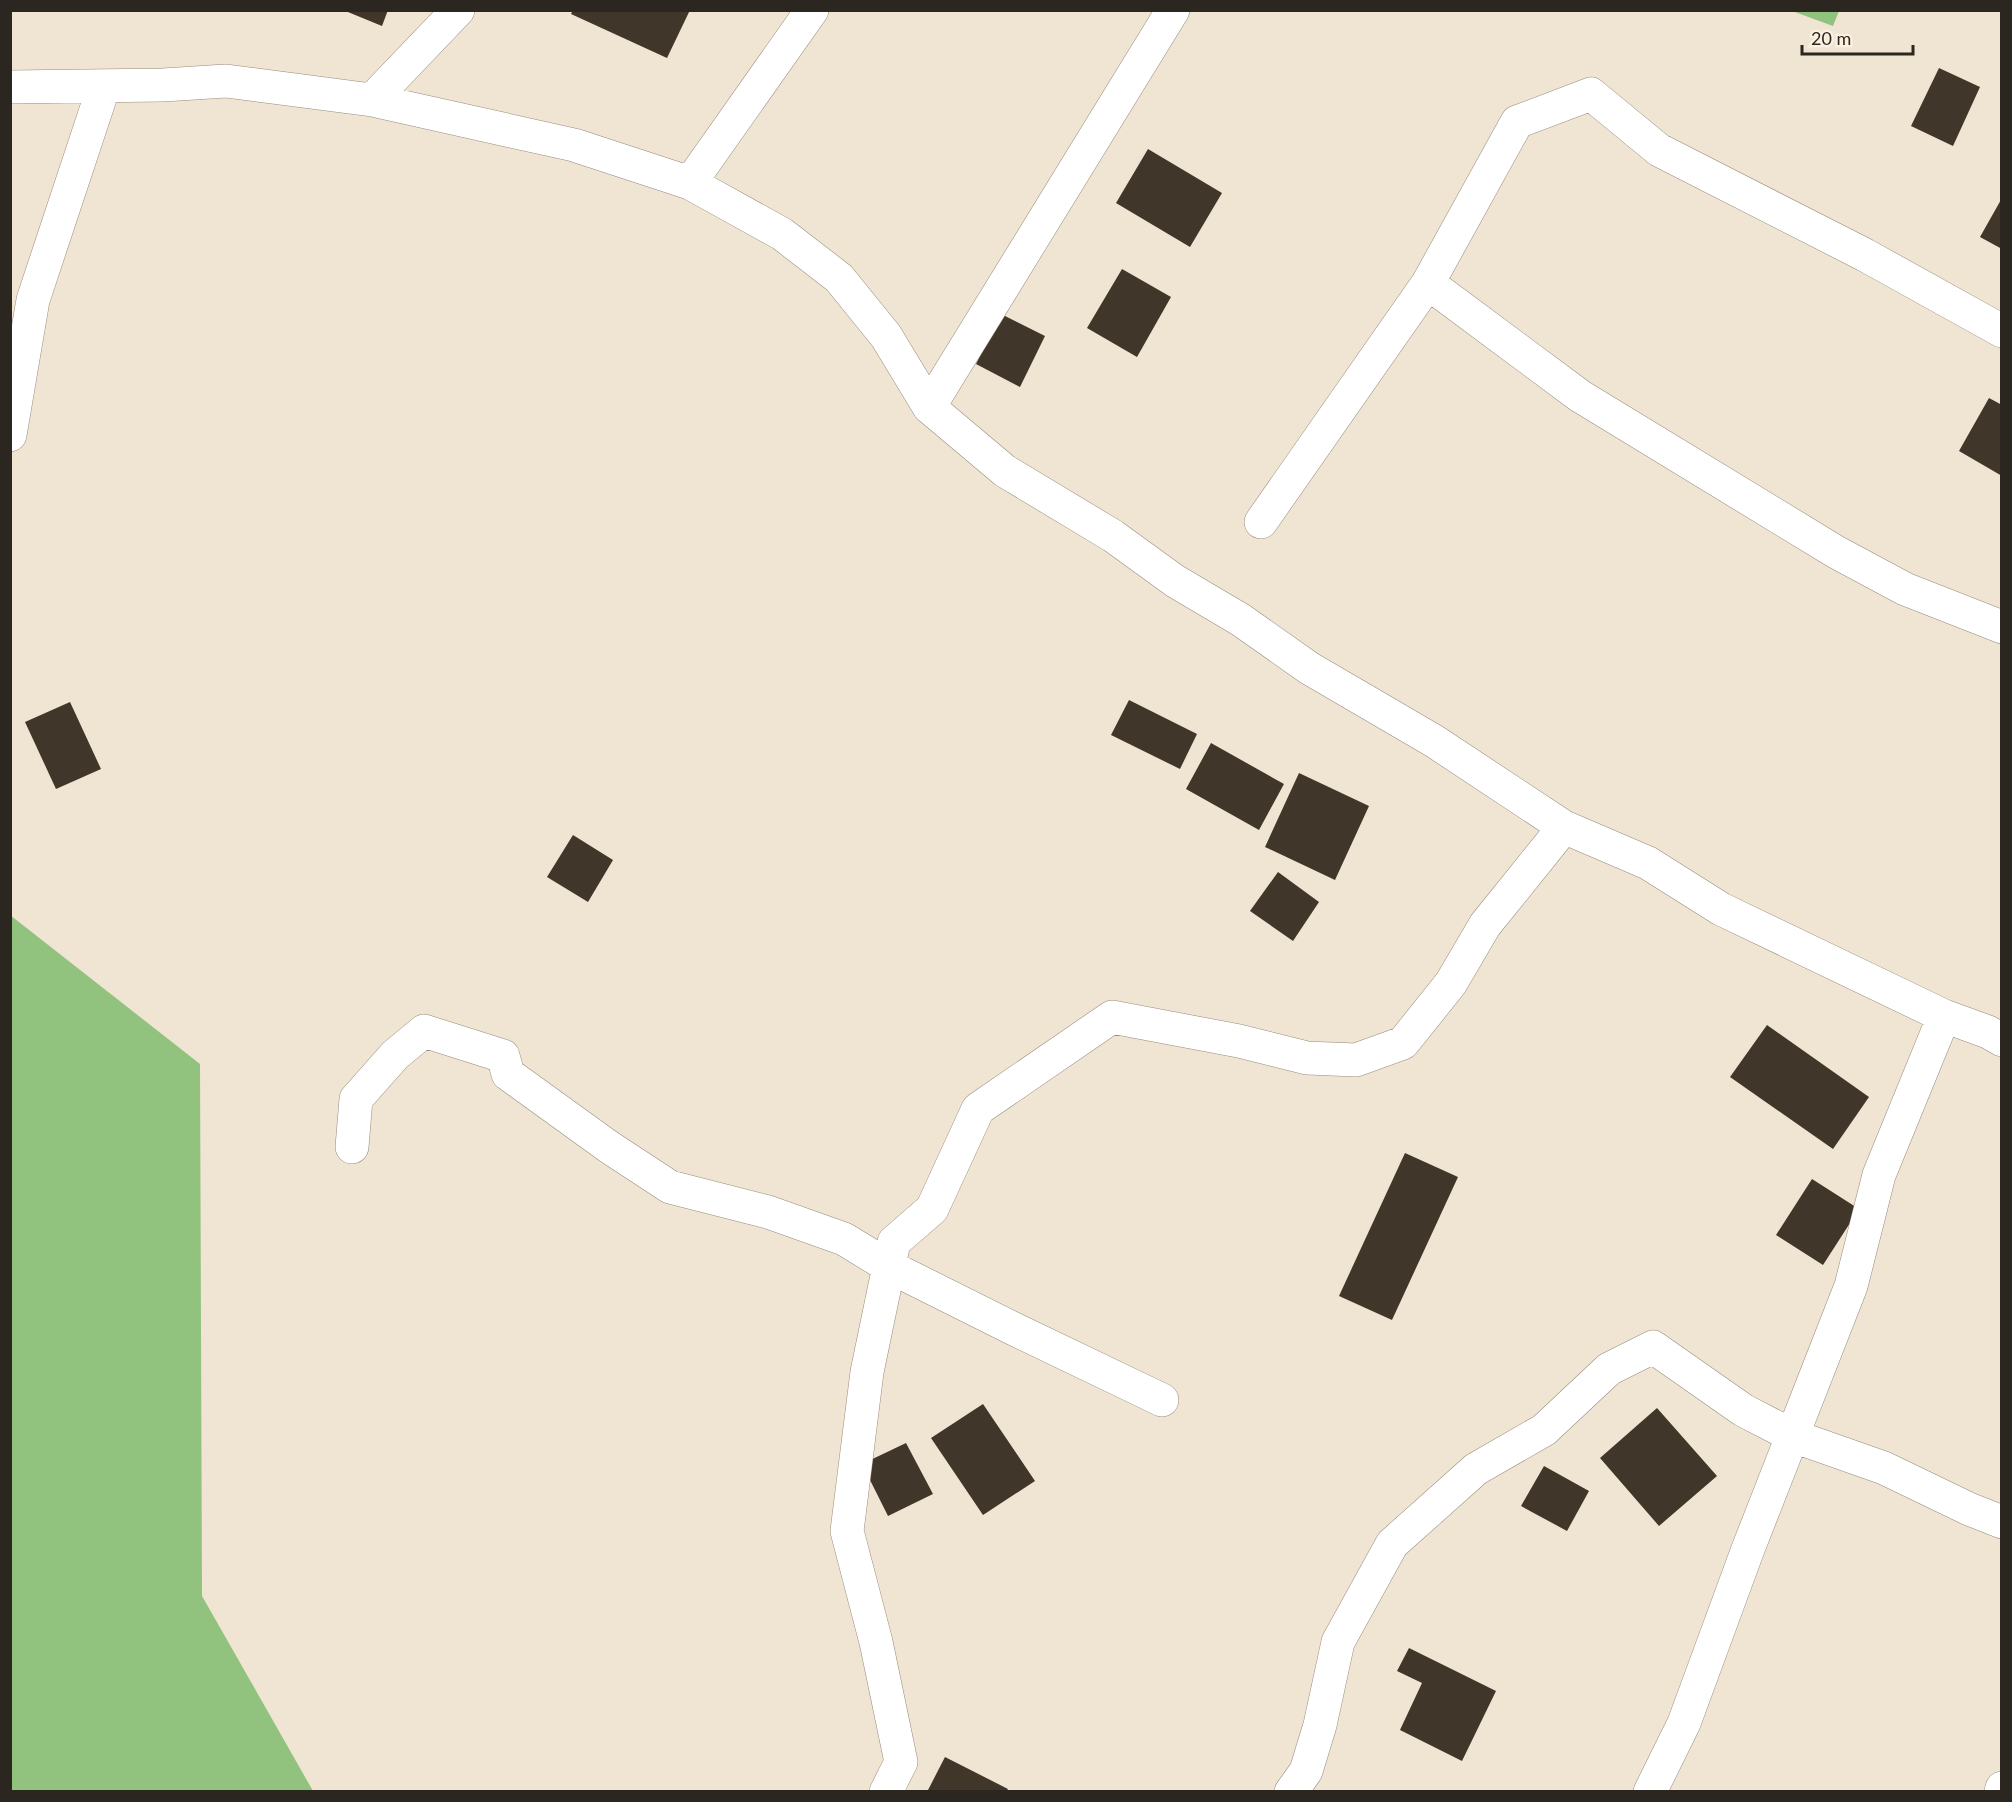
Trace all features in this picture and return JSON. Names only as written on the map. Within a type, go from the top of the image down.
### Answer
[{"type":"street","points":[[372,100],[458,10]]},
{"type":"street","points":[[690,183],[812,10]]},
{"type":"street","points":[[929,406],[1173,10]]},
{"type":"street","points":[[10,87],[226,81],[372,100],[574,145],[690,183],[782,234],[839,278],[886,336],[929,406],[1005,471],[1113,536],[1175,581],[1241,620],[1309,668],[1434,741],[1564,826],[1648,863],[1721,909],[1944,1016],[1988,1032],[2001,1040]]},
{"type":"street","points":[[10,435],[33,300],[104,86]]},
{"type":"street","points":[[1261,522],[1428,283],[1517,122],[1591,94],[1659,150],[1864,255],[2001,331]]},
{"type":"street","points":[[1428,283],[1580,396],[1826,546],[1905,589],[2001,627]]},
{"type":"street","points":[[886,1791],[901,1762],[876,1642],[847,1532],[867,1372],[894,1242],[932,1209],[978,1109],[1112,1017],[1239,1041],[1307,1058],[1356,1060],[1403,1043],[1451,983],[1485,925],[1564,826]]},
{"type":"street","points":[[1650,1791],[1684,1723],[1851,1286],[1879,1175],[1944,1016]]},
{"type":"street","points":[[352,1147],[356,1099],[395,1055],[424,1031],[503,1056],[508,1074],[609,1147],[670,1187],[768,1212],[844,1239],[890,1267],[1162,1400]]},
{"type":"street","points":[[1291,1791],[1306,1771],[1320,1725],[1338,1642],[1392,1544],[1476,1469],[1544,1430],[1609,1369],[1653,1347],[1743,1410],[1793,1436],[1884,1468],[2001,1522]]},
{"type":"green space","points":[[1792,11],[1839,11],[1833,26]]},
{"type":"green space","points":[[10,915],[200,1064],[202,1596],[313,1791],[11,1791]]},
{"type":"building","points":[[343,10],[388,10],[382,26]]},
{"type":"building","points":[[573,10],[690,10],[667,58],[571,14]]},
{"type":"building","points":[[1939,68],[1980,87],[1953,146],[1911,126]]},
{"type":"building","points":[[1148,149],[1222,193],[1190,247],[1116,203]]},
{"type":"building","points":[[2002,198],[2002,249],[1980,237]]},
{"type":"building","points":[[1122,269],[1171,297],[1137,357],[1087,328]]},
{"type":"building","points":[[1001,314],[1045,336],[1020,387],[976,364]]},
{"type":"building","points":[[1989,398],[2002,405],[2002,476],[1959,451]]},
{"type":"building","points":[[1129,700],[1197,734],[1180,769],[1111,735]]},
{"type":"building","points":[[70,702],[101,769],[56,789],[25,722]]},
{"type":"building","points":[[1211,743],[1284,784],[1259,830],[1186,789]]},
{"type":"building","points":[[1299,773],[1369,806],[1335,880],[1265,847]]},
{"type":"building","points":[[573,835],[613,860],[588,902],[547,877]]},
{"type":"building","points":[[1278,872],[1319,902],[1293,941],[1250,911]]},
{"type":"building","points":[[1767,1025],[1869,1097],[1833,1149],[1730,1077]]},
{"type":"building","points":[[1405,1153],[1458,1177],[1392,1320],[1339,1296]]},
{"type":"building","points":[[1812,1179],[1859,1209],[1823,1265],[1776,1235]]},
{"type":"building","points":[[983,1404],[1035,1481],[983,1515],[931,1438]]},
{"type":"building","points":[[1657,1408],[1717,1476],[1659,1526],[1600,1458]]},
{"type":"building","points":[[906,1443],[933,1494],[888,1516],[862,1464]]},
{"type":"building","points":[[1544,1466],[1589,1491],[1567,1531],[1521,1506]]},
{"type":"building","points":[[1409,1648],[1496,1691],[1462,1761],[1400,1730],[1422,1683],[1397,1671]]},
{"type":"building","points":[[945,1757],[1008,1789],[1006,1792],[927,1792]]}]
